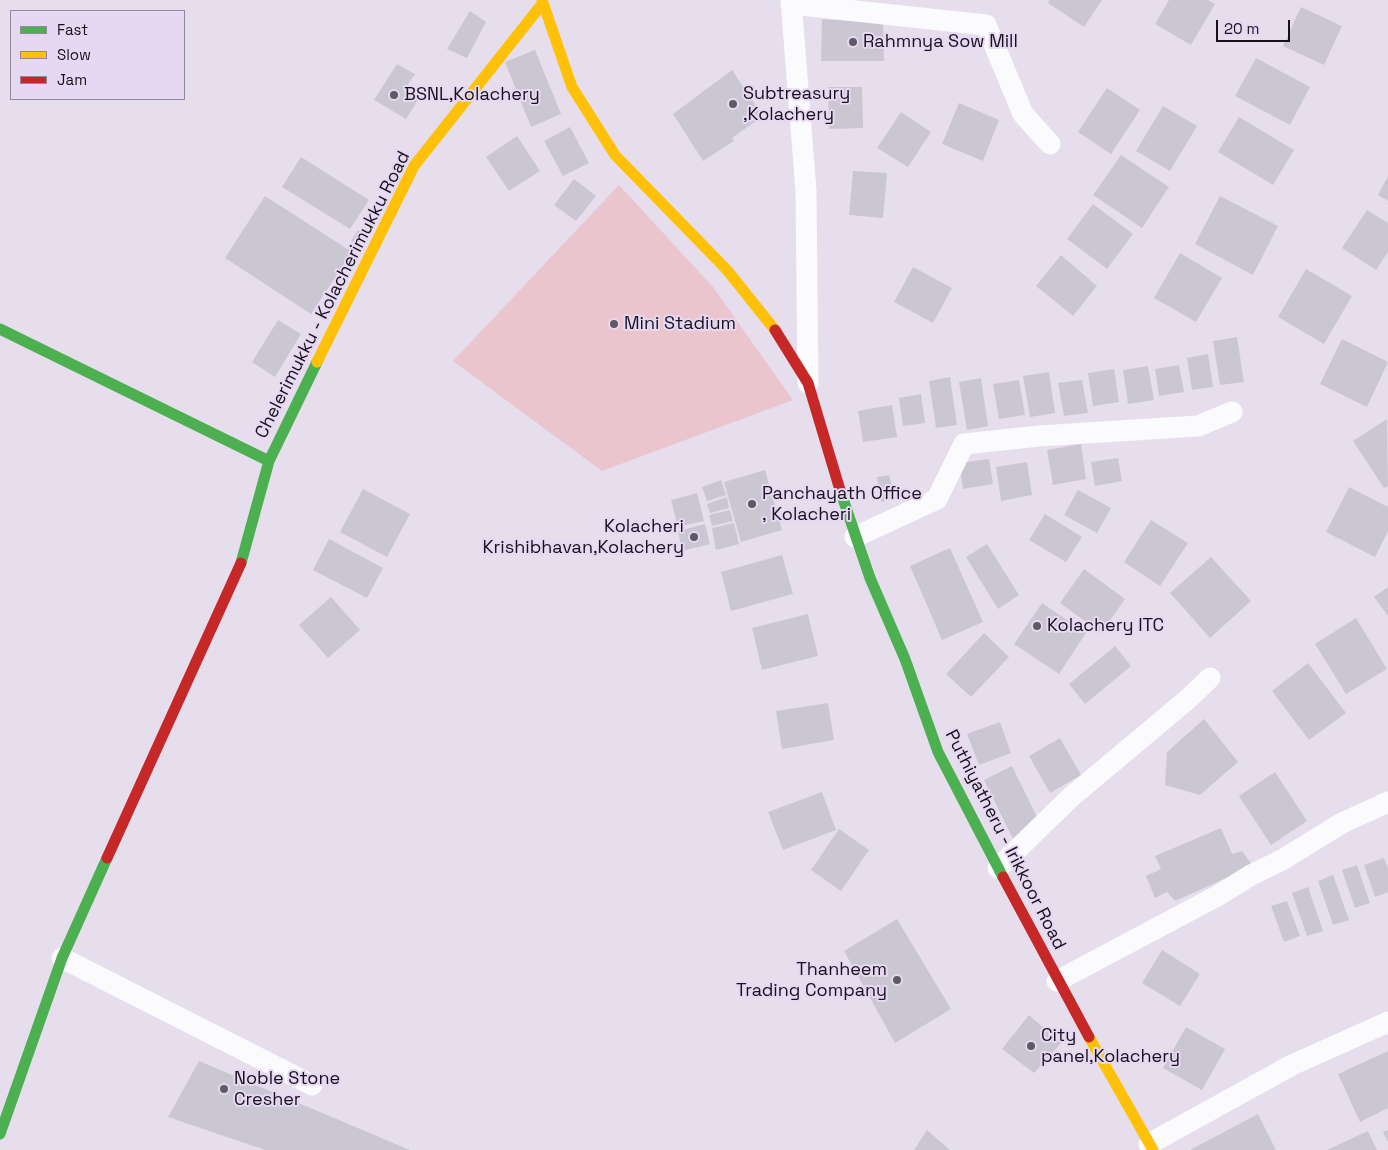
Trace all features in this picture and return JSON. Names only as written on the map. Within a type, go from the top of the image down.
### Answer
[{"type":"main road","name":"Puthiyatheru - Irikkoor Road","points":[[542,2],[572,87],[615,155],[727,270],[777,332],[808,383],[855,537],[905,659],[938,752],[1057,981],[1151,1147]]},
{"type":"main road","name":"Chelerimukku - Kolacherimukku Road","points":[[0,329],[269,461],[414,166],[542,2]]},
{"type":"main road","points":[[0,1134],[62,958],[246,554],[269,461]]},
{"type":"street","points":[[808,383],[806,191],[791,2],[986,25],[1022,114],[1050,144]]},
{"type":"street","points":[[855,537],[937,499],[964,444],[1039,436],[1198,426],[1232,412]]},
{"type":"street","points":[[998,868],[1071,797],[1188,699],[1210,678]]},
{"type":"street","points":[[1057,981],[1219,895],[1251,875],[1282,860],[1342,823],[1388,802]]},
{"type":"street","points":[[62,958],[312,1085]]},
{"type":"street","points":[[1151,1147],[1292,1065],[1388,1022]]},
{"type":"shaded area","name":"Mini Stadium","points":[[619,185],[713,287],[793,400],[602,471],[453,361]]},
{"type":"building","points":[[1049,0],[1102,0],[1084,27],[1048,3]]},
{"type":"building","points":[[1169,0],[1208,0],[1215,4],[1191,45],[1155,24]]},
{"type":"building","points":[[1301,7],[1342,26],[1324,65],[1283,46]]},
{"type":"building","points":[[470,11],[486,22],[467,58],[447,49]]},
{"type":"building","name":"Rahmnya Sow Mill","points":[[822,19],[883,23],[884,61],[821,61]]},
{"type":"building","points":[[535,50],[561,114],[531,127],[505,62]]},
{"type":"building","points":[[1256,58],[1310,87],[1290,125],[1235,96]]},
{"type":"building","name":"BSNL,Kolachery","points":[[397,64],[415,74],[404,90],[418,100],[406,119],[374,100]]},
{"type":"building","points":[[732,70],[763,116],[732,138],[734,141],[703,161],[673,114]]},
{"type":"building","points":[[828,87],[862,87],[863,128],[829,129]]},
{"type":"building","points":[[1107,88],[1140,110],[1111,154],[1078,132]]},
{"type":"building","points":[[959,103],[999,120],[983,161],[942,144]]},
{"type":"building","points":[[1163,106],[1197,126],[1170,171],[1136,151]]},
{"type":"building","points":[[901,112],[931,132],[908,167],[877,148]]},
{"type":"building","points":[[1239,117],[1294,150],[1273,185],[1218,152]]},
{"type":"building","points":[[570,127],[589,163],[563,176],[544,141]]},
{"type":"building","points":[[517,136],[540,171],[509,191],[486,157]]},
{"type":"building","points":[[1121,155],[1169,187],[1142,228],[1093,195]]},
{"type":"building","points":[[301,157],[369,200],[350,229],[282,187]]},
{"type":"building","points":[[853,171],[887,173],[883,218],[849,215]]},
{"type":"building","points":[[1388,176],[1388,201],[1378,195]]},
{"type":"building","points":[[574,179],[596,196],[576,221],[554,205]]},
{"type":"building","points":[[265,196],[352,252],[311,314],[225,258]]},
{"type":"building","points":[[1220,196],[1278,226],[1253,275],[1195,244]]},
{"type":"building","points":[[1093,204],[1133,234],[1107,269],[1067,239]]},
{"type":"building","points":[[1367,210],[1388,223],[1388,252],[1376,270],[1342,248]]},
{"type":"building","points":[[358,230],[365,235],[358,246],[351,241]]},
{"type":"building","points":[[1180,253],[1222,278],[1196,322],[1154,298]]},
{"type":"building","points":[[1061,255],[1097,286],[1073,316],[1036,286]]},
{"type":"building","points":[[913,267],[952,288],[933,323],[894,302]]},
{"type":"building","points":[[1306,269],[1352,296],[1324,344],[1278,317]]},
{"type":"building","points":[[278,320],[301,334],[275,377],[252,362]]},
{"type":"building","points":[[1237,337],[1244,382],[1220,385],[1213,341]]},
{"type":"building","points":[[1342,339],[1388,362],[1367,407],[1320,384]]},
{"type":"building","points":[[1208,354],[1213,387],[1192,390],[1187,358]]},
{"type":"building","points":[[1179,365],[1184,392],[1159,396],[1155,369]]},
{"type":"building","points":[[1148,366],[1154,400],[1128,404],[1123,370]]},
{"type":"building","points":[[1114,369],[1119,402],[1093,406],[1088,373]]},
{"type":"building","points":[[1049,372],[1055,413],[1030,417],[1023,376]]},
{"type":"building","points":[[950,377],[957,425],[936,428],[929,381]]},
{"type":"building","points":[[981,378],[988,426],[967,430],[959,382]]},
{"type":"building","points":[[1019,380],[1025,415],[999,419],[993,384]]},
{"type":"building","points":[[1082,380],[1088,413],[1064,416],[1058,383]]},
{"type":"building","points":[[921,394],[925,423],[903,426],[899,398]]},
{"type":"building","points":[[892,405],[897,437],[863,442],[858,411]]},
{"type":"building","points":[[1387,419],[1388,486],[1384,488],[1353,441]]},
{"type":"building","points":[[1081,444],[1086,479],[1053,485],[1047,450]]},
{"type":"building","points":[[1118,458],[1122,481],[1095,486],[1091,462]]},
{"type":"building","points":[[989,459],[993,484],[963,489],[959,463]]},
{"type":"building","points":[[1027,462],[1032,495],[1001,501],[996,467]]},
{"type":"building","name":"Panchayath Office , Kolacheri","points":[[765,470],[782,530],[741,542],[724,482]]},
{"type":"building","points":[[889,475],[895,498],[881,502],[877,477]]},
{"type":"building","points":[[721,480],[726,495],[707,501],[702,487]]},
{"type":"building","points":[[1349,487],[1388,507],[1388,531],[1375,557],[1326,532]]},
{"type":"building","points":[[363,489],[410,514],[387,557],[340,532]]},
{"type":"building","points":[[1078,490],[1111,508],[1097,533],[1064,515]]},
{"type":"building","points":[[697,493],[704,521],[678,527],[671,500]]},
{"type":"building","points":[[727,497],[729,508],[710,513],[707,504]]},
{"type":"building","points":[[730,510],[733,521],[712,526],[709,515]]},
{"type":"building","points":[[1045,514],[1082,537],[1066,562],[1029,540]]},
{"type":"building","points":[[1151,520],[1188,543],[1160,586],[1124,562]]},
{"type":"building","points":[[734,523],[739,544],[716,550],[712,528]]},
{"type":"building","name":"Kolacheri Krishibhavan,Kolachery","points":[[705,524],[710,544],[682,551],[678,531]]},
{"type":"building","points":[[329,539],[383,568],[367,598],[313,570]]},
{"type":"building","points":[[987,544],[1019,595],[998,609],[966,557]]},
{"type":"building","points":[[950,548],[983,622],[942,640],[910,566]]},
{"type":"building","points":[[782,555],[793,594],[731,611],[721,572]]},
{"type":"building","points":[[1211,557],[1251,601],[1210,638],[1170,593]]},
{"type":"building","points":[[1084,569],[1125,599],[1101,633],[1060,603]]},
{"type":"building","points":[[1388,587],[1388,616],[1374,597]]},
{"type":"building","points":[[331,597],[360,630],[328,658],[299,625]]},
{"type":"building","points":[[1042,603],[1086,633],[1059,674],[1014,644]]},
{"type":"building","points":[[808,614],[818,656],[762,670],[752,628]]},
{"type":"building","points":[[1356,618],[1387,669],[1346,694],[1315,644]]},
{"type":"building","points":[[984,633],[1009,657],[971,697],[946,674]]},
{"type":"building","points":[[1115,646],[1131,666],[1085,704],[1069,684]]},
{"type":"building","points":[[1308,663],[1346,713],[1309,740],[1272,691]]},
{"type":"building","points":[[828,703],[834,740],[782,749],[776,711]]},
{"type":"building","points":[[1204,719],[1238,762],[1200,795],[1165,785],[1167,752]]},
{"type":"building","points":[[1000,722],[1011,753],[979,765],[967,734]]},
{"type":"building","points":[[1060,738],[1081,775],[1050,793],[1029,756]]},
{"type":"building","points":[[1012,766],[1041,825],[1013,839],[984,780]]},
{"type":"building","points":[[1275,772],[1307,821],[1271,845],[1239,796]]},
{"type":"building","points":[[822,792],[836,830],[783,850],[768,812]]},
{"type":"building","points":[[1221,828],[1232,854],[1242,851],[1253,866],[1175,901],[1167,892],[1155,898],[1146,876],[1161,869],[1155,856]]},
{"type":"building","points":[[839,829],[869,850],[841,891],[811,870]]},
{"type":"building","points":[[1384,858],[1388,868],[1388,892],[1375,897],[1364,865]]},
{"type":"building","points":[[1357,865],[1370,903],[1355,908],[1342,870]]},
{"type":"building","points":[[1333,875],[1349,920],[1333,925],[1318,881]]},
{"type":"building","points":[[1308,887],[1323,931],[1307,936],[1292,893]]},
{"type":"building","points":[[1287,901],[1300,936],[1284,942],[1271,906]]},
{"type":"building","name":"Thanheem Trading Company","points":[[897,919],[951,1009],[895,1043],[844,951]]},
{"type":"building","points":[[1162,950],[1200,974],[1180,1006],[1142,983]]},
{"type":"building","name":"City panel,Kolachery","points":[[1029,1015],[1061,1043],[1034,1073],[1002,1049]]},
{"type":"building","points":[[1186,1027],[1225,1049],[1202,1090],[1163,1068]]},
{"type":"building","points":[[1388,1051],[1388,1108],[1360,1122],[1338,1074]]},
{"type":"building","name":"Noble Stone Cresher","points":[[199,1061],[410,1150],[265,1150],[168,1117]]},
{"type":"building","points":[[1258,1114],[1276,1150],[1190,1150]]},
{"type":"building","points":[[927,1130],[950,1150],[914,1150]]},
{"type":"building","points":[[1388,1130],[1388,1142],[1383,1132]]},
{"type":"building","points":[[1368,1131],[1377,1150],[1327,1150]]},
{"type":"traffic: fast","points":[[0,329],[269,461],[317,362]]},
{"type":"traffic: fast","points":[[241,563],[269,461]]},
{"type":"traffic: fast","points":[[840,490],[870,578],[905,659],[938,752],[1003,877]]},
{"type":"traffic: fast","points":[[0,1134],[62,958],[107,858]]},
{"type":"traffic: slow","points":[[542,0],[572,87],[615,155],[727,270],[775,330]]},
{"type":"traffic: slow","points":[[317,362],[414,166],[542,4]]},
{"type":"traffic: slow","points":[[1089,1037],[1153,1150]]},
{"type":"traffic: jam","points":[[775,330],[808,383],[840,490]]},
{"type":"traffic: jam","points":[[107,858],[241,563]]},
{"type":"traffic: jam","points":[[1003,877],[1089,1037]]},
{"type":"place","name":"Rahmnya Sow Mill","points":[[853,42]]},
{"type":"place","name":"BSNL,Kolachery","points":[[394,95]]},
{"type":"place","name":"Subtreasury ,Kolachery","points":[[733,104]]},
{"type":"place","name":"Mini Stadium","points":[[614,324]]},
{"type":"place","name":"Panchayath Office , Kolacheri","points":[[752,504]]},
{"type":"place","name":"Kolacheri Krishibhavan,Kolachery","points":[[694,537]]},
{"type":"place","name":"Kolachery ITC","points":[[1037,626]]},
{"type":"place","name":"Thanheem Trading Company","points":[[897,980]]},
{"type":"place","name":"City panel,Kolachery","points":[[1031,1046]]},
{"type":"place","name":"Noble Stone Cresher","points":[[224,1089]]}]
